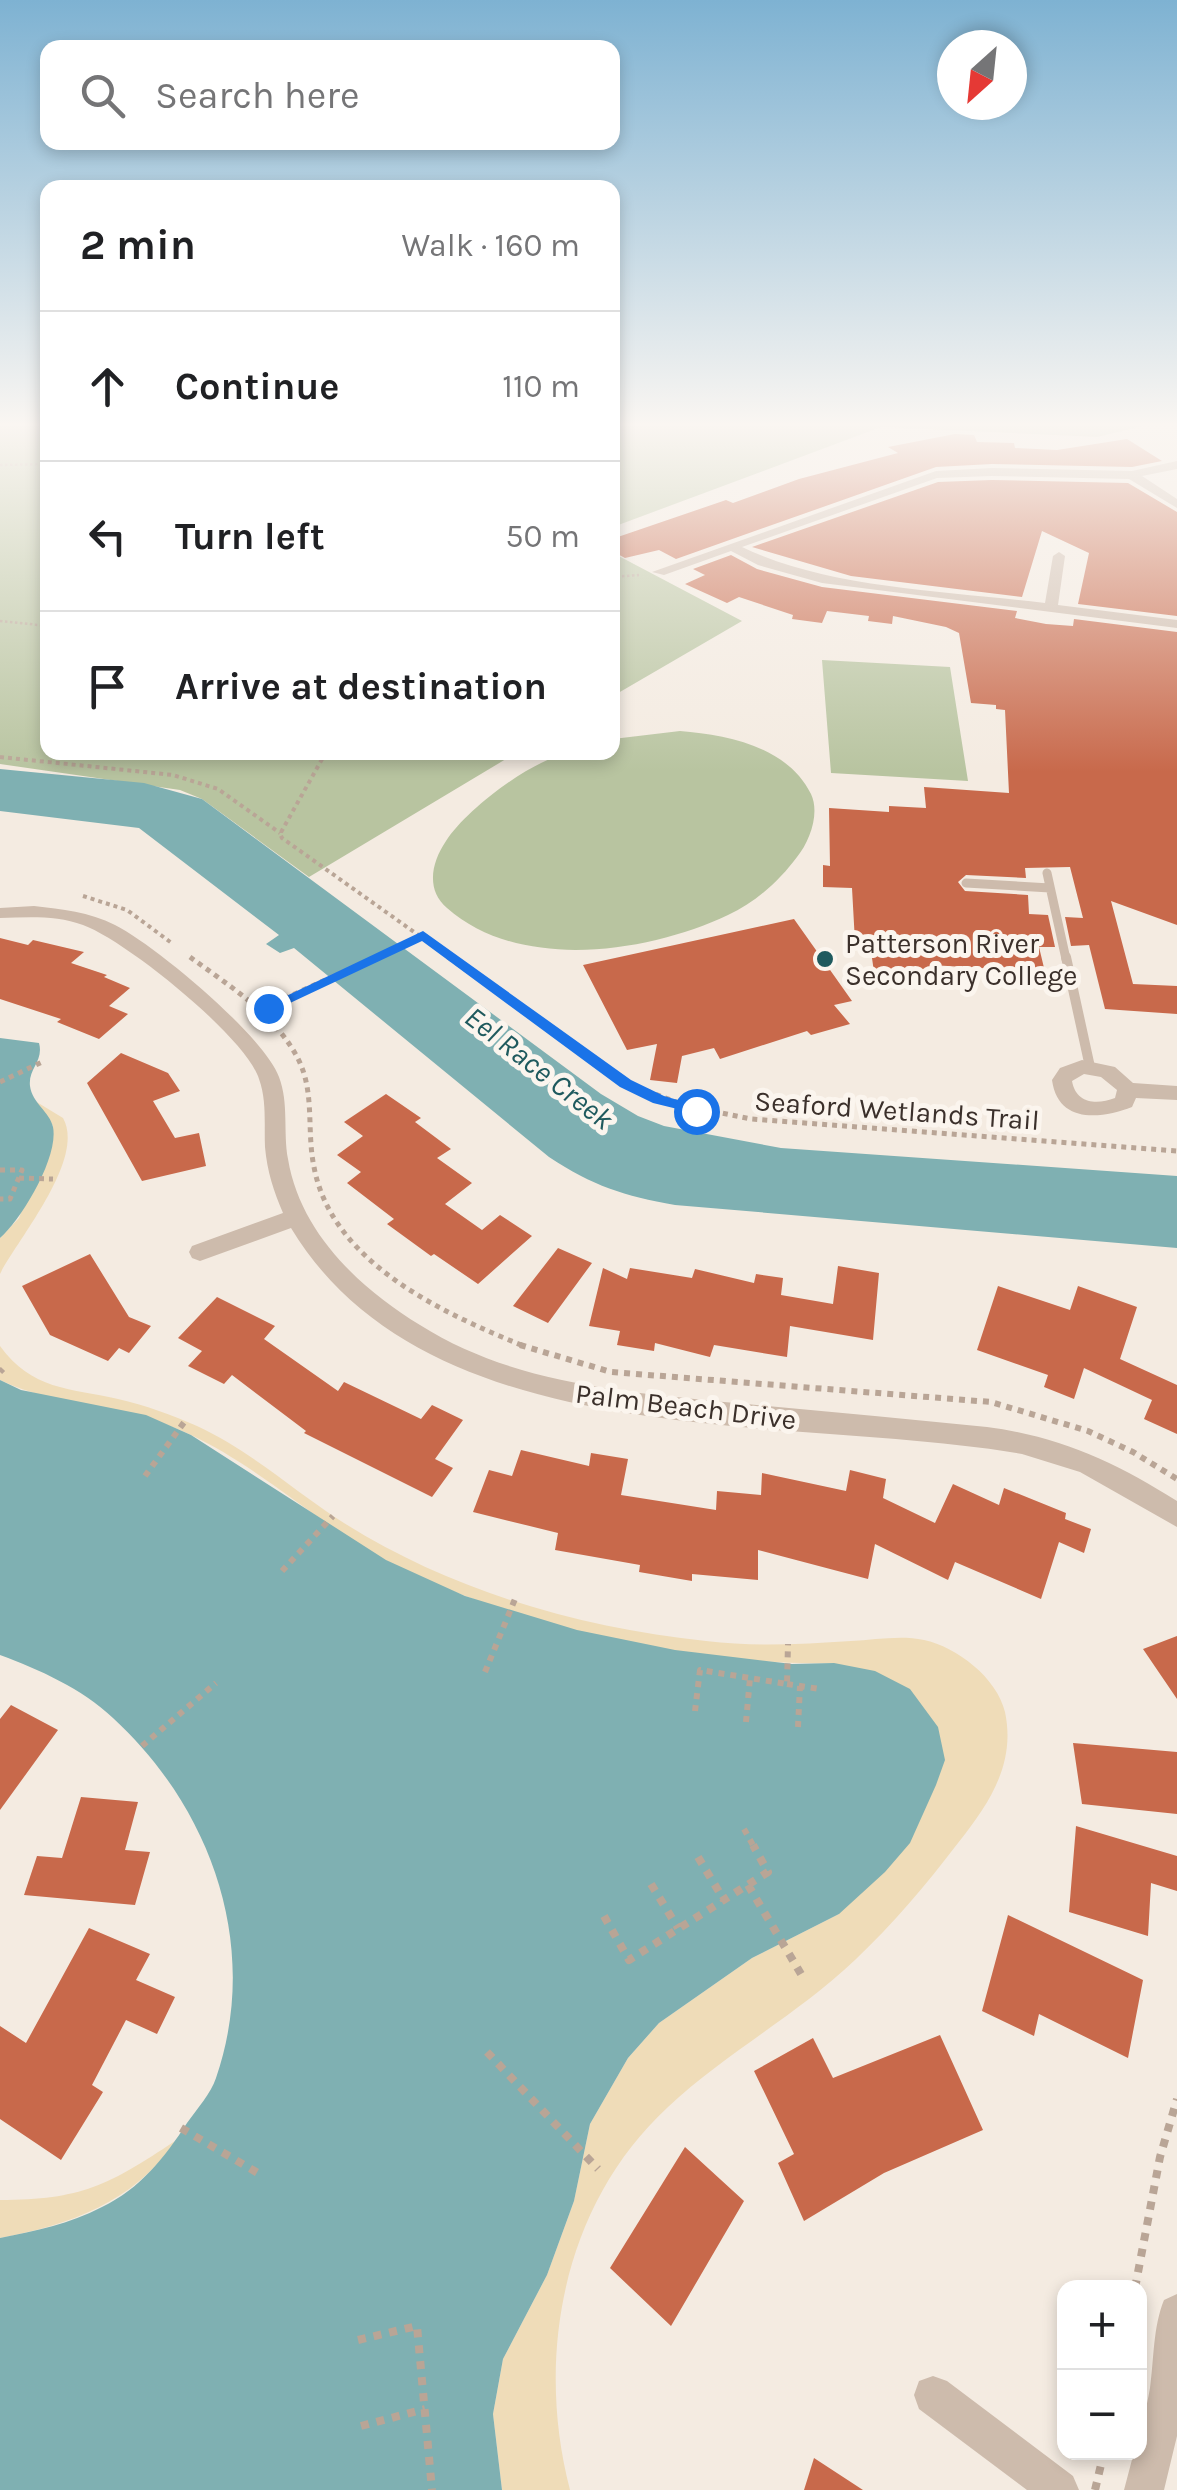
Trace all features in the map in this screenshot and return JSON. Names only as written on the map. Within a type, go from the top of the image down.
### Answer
[{"type":"street","points":[[657,572],[752,539]]},
{"type":"street","points":[[732,546],[762,562],[822,579],[1177,624]]},
{"type":"street","points":[[1051,608],[1059,556]]},
{"type":"street","name":"Palm Beach Drive","points":[[0,913],[50,910],[76,914],[122,933],[247,1041],[264,1064],[275,1097],[277,1164],[294,1218],[352,1287],[412,1333],[494,1374],[589,1400],[990,1435],[1061,1452],[1122,1480],[1177,1516]]},
{"type":"street","points":[[1127,1090],[1124,1102],[1113,1110],[1090,1110],[1064,1091],[1064,1076],[1076,1068],[1090,1067],[1113,1074],[1127,1090],[1177,1093]]},
{"type":"street","points":[[200,1252],[294,1218]]},
{"type":"street","points":[[1144,2490],[1168,2394],[1177,2312]]},
{"type":"street","points":[[933,2395],[1059,2490]]},
{"type":"lane","points":[[1047,873],[1090,1067]]},
{"type":"lane","points":[[966,883],[1050,888]]},
{"type":"path","points":[[620,576],[657,572]]},
{"type":"path","points":[[0,621],[40,625]]},
{"type":"path","name":"Seaford Wetlands Trail","points":[[0,757],[174,775],[218,789],[626,1084],[658,1100],[696,1111],[751,1119],[1177,1151]]},
{"type":"path","points":[[280,834],[297,811],[321,760]]},
{"type":"path","points":[[77,895],[112,904],[140,918],[257,1011],[285,1040],[305,1074],[310,1153],[318,1184],[338,1220],[372,1260],[422,1297],[472,1326],[552,1359],[611,1372],[991,1402],[1048,1415],[1100,1434],[1177,1479]]},
{"type":"path","points":[[257,1011],[423,936]]},
{"type":"path","points":[[0,1082],[42,1062]]},
{"type":"path","points":[[0,1170],[22,1170],[10,1199],[0,1199]]},
{"type":"path","points":[[19,1178],[53,1179]]},
{"type":"path","points":[[145,1476],[185,1421]]},
{"type":"path","points":[[282,1572],[333,1516]]},
{"type":"path","points":[[485,1672],[515,1599]]},
{"type":"path","points":[[786,1684],[788,1644]]},
{"type":"path","points":[[695,1711],[700,1670],[820,1689]]},
{"type":"path","points":[[746,1722],[750,1678]]},
{"type":"path","points":[[142,1746],[216,1682]]},
{"type":"path","points":[[798,1727],[800,1686]]},
{"type":"path","points":[[604,1916],[630,1960],[768,1872],[744,1828]]},
{"type":"path","points":[[698,1857],[724,1900]]},
{"type":"path","points":[[651,1884],[678,1929]]},
{"type":"path","points":[[748,1884],[801,1974]]},
{"type":"path","points":[[486,2052],[598,2168]]},
{"type":"path","points":[[1137,2280],[1160,2157],[1177,2099]]},
{"type":"path","points":[[181,2128],[263,2176]]},
{"type":"path","points":[[358,2340],[417,2326],[432,2490]]},
{"type":"path","points":[[361,2426],[424,2410]]},
{"type":"path","points":[[1095,2490],[1102,2460]]},
{"type":"green space","points":[[0,539],[40,539],[40,760],[504,760],[309,877],[202,799],[180,790],[0,764]]},
{"type":"green space","points":[[620,557],[742,621],[620,692]]},
{"type":"green space","points":[[822,660],[950,667],[968,781],[831,773]]},
{"type":"green space","points":[[680,731],[736,740],[771,754],[787,764],[811,794],[814,818],[806,843],[783,874],[738,910],[696,928],[623,946],[584,950],[510,941],[476,928],[440,901],[434,885],[434,867],[441,849],[468,815],[500,788],[548,760],[620,760],[620,738]]},
{"type":"sand","points":[[35,1101],[63,1118],[68,1135],[65,1155],[47,1198],[0,1274],[0,1238],[19,1218],[53,1126]]},
{"type":"sand","points":[[0,1346],[38,1379],[148,1407],[217,1436],[385,1547],[518,1603],[611,1627],[706,1641],[779,1644],[924,1640],[949,1649],[974,1666],[1001,1699],[1007,1749],[997,1782],[980,1813],[934,1874],[883,1932],[833,1980],[668,2107],[632,2146],[603,2189],[582,2235],[566,2285],[558,2336],[560,2439],[570,2490],[502,2490],[493,2414],[503,2359],[547,2275],[574,2201],[590,2124],[628,2058],[659,2023],[752,1958],[839,1914],[834,1663],[724,1658],[605,1638],[435,1584],[362,1546],[240,1463],[189,1434],[142,1417],[46,1396],[0,1380]]},
{"type":"sand","points":[[175,2141],[159,2162],[120,2195],[75,2218],[0,2238],[0,2200],[52,2197],[93,2187]]},
{"type":"water","name":"Eel Race Creek","points":[[0,769],[144,783],[202,799],[601,1094],[638,1116],[664,1126],[781,1148],[1177,1176],[1177,1248],[675,1205],[595,1183],[549,1157],[294,948],[280,953],[266,944],[279,935],[139,828],[0,811]]},
{"type":"water","points":[[0,1038],[39,1043],[30,1086],[51,1122],[53,1140],[37,1187],[0,1238]]},
{"type":"water","points":[[0,1380],[21,1390],[146,1415],[191,1435],[386,1560],[465,1596],[577,1630],[675,1650],[792,1664],[834,1663],[875,1671],[910,1689],[938,1727],[945,1760],[936,1785],[910,1843],[885,1872],[839,1914],[752,1958],[659,2023],[628,2058],[590,2124],[574,2201],[547,2275],[503,2359],[493,2414],[502,2490],[0,2490],[0,2238],[90,2213],[116,2200],[150,2171],[214,2084],[229,2029],[233,1979],[229,1931],[218,1883],[201,1837],[177,1794],[148,1754],[101,1707],[59,1681],[0,1655]]},
{"type":"building","points":[[620,539],[732,539],[676,559],[659,550],[625,558],[620,555]]},
{"type":"building","points":[[774,539],[1040,539],[1022,597],[851,576],[752,547]]},
{"type":"building","points":[[1060,539],[1177,539],[1177,616],[1078,604],[1089,553]]},
{"type":"building","points":[[731,555],[757,569],[822,587],[1017,611],[1015,618],[1046,624],[1073,626],[1074,619],[1177,632],[1177,925],[1111,901],[1133,984],[1177,986],[1177,1014],[1105,1009],[1089,945],[1071,946],[1065,917],[1083,918],[1070,867],[1025,868],[1026,878],[966,875],[958,882],[965,891],[1028,895],[1029,914],[1048,915],[1055,947],[1039,947],[1045,972],[931,965],[932,975],[874,972],[870,944],[855,942],[852,888],[823,887],[823,865],[830,866],[829,808],[889,812],[889,806],[926,808],[924,787],[1009,793],[1005,710],[996,709],[996,705],[971,703],[959,633],[946,627],[893,616],[892,624],[868,621],[869,616],[827,611],[822,623],[792,619],[793,615],[739,597],[727,603],[685,584],[705,575],[693,569]]},
{"type":"building","points":[[794,919],[852,1001],[834,1005],[850,1024],[811,1035],[807,1031],[720,1059],[714,1048],[682,1056],[677,1083],[650,1080],[657,1044],[627,1050],[583,965]]},
{"type":"building","points":[[0,938],[28,945],[33,940],[84,952],[71,963],[130,988],[109,1006],[128,1014],[99,1039],[57,1022],[61,1019],[0,999]]},
{"type":"building","points":[[121,1053],[168,1073],[180,1091],[153,1101],[175,1138],[199,1133],[206,1166],[142,1181],[87,1083]]},
{"type":"building","points":[[386,1094],[421,1118],[415,1122],[451,1149],[437,1158],[472,1183],[445,1204],[482,1230],[500,1215],[532,1236],[478,1284],[387,1224],[394,1219],[347,1183],[361,1172],[337,1155],[363,1136],[344,1122]]},
{"type":"building","points":[[558,1248],[592,1263],[548,1323],[513,1306]]},
{"type":"building","points":[[90,1254],[129,1317],[151,1326],[129,1353],[119,1348],[108,1361],[50,1335],[22,1286]]},
{"type":"building","points":[[838,1266],[879,1273],[873,1340],[790,1326],[787,1357],[714,1345],[710,1357],[655,1343],[654,1351],[617,1345],[620,1331],[589,1326],[603,1268],[627,1279],[630,1268],[692,1278],[695,1269],[754,1283],[756,1274],[783,1278],[781,1295],[833,1304]]},
{"type":"building","points":[[998,1286],[1070,1310],[1078,1286],[1137,1307],[1120,1359],[1177,1385],[1177,1434],[1144,1419],[1152,1400],[1084,1368],[1074,1399],[1044,1387],[1048,1375],[977,1350]]},
{"type":"building","points":[[217,1297],[275,1326],[264,1339],[338,1391],[344,1382],[421,1419],[432,1405],[463,1420],[435,1459],[453,1468],[432,1497],[304,1433],[232,1375],[224,1384],[188,1366],[202,1351],[178,1338]]},
{"type":"building","points":[[521,1450],[589,1466],[591,1453],[628,1459],[621,1495],[716,1510],[717,1491],[761,1495],[762,1473],[846,1491],[850,1470],[886,1479],[883,1498],[935,1523],[953,1484],[999,1505],[1004,1488],[1066,1513],[1065,1519],[1091,1529],[1084,1553],[1059,1542],[1041,1599],[955,1562],[948,1580],[875,1544],[868,1579],[758,1550],[758,1580],[692,1574],[692,1581],[639,1572],[640,1565],[555,1550],[558,1533],[473,1512],[489,1470],[512,1476]]},
{"type":"building","points":[[1177,1636],[1177,1699],[1143,1649]]},
{"type":"building","points":[[11,1705],[58,1730],[0,1810],[0,1719]]},
{"type":"building","points":[[1073,1743],[1177,1752],[1177,1814],[1082,1804]]},
{"type":"building","points":[[81,1797],[138,1802],[125,1850],[150,1852],[135,1905],[24,1895],[37,1856],[62,1858]]},
{"type":"building","points":[[1076,1826],[1177,1856],[1177,1891],[1151,1883],[1148,1936],[1069,1912]]},
{"type":"building","points":[[1008,1915],[1143,1980],[1128,2058],[1039,2014],[1034,2036],[982,2011]]},
{"type":"building","points":[[89,1928],[150,1954],[136,1980],[175,1997],[157,2034],[126,2020],[92,2085],[103,2092],[61,2160],[0,2119],[0,2026],[26,2043]]},
{"type":"building","points":[[940,2035],[983,2130],[884,2173],[804,2221],[778,2163],[794,2154],[754,2071],[813,2038],[833,2078]]},
{"type":"building","points":[[685,2147],[744,2201],[671,2326],[610,2268]]},
{"type":"building","points":[[814,2458],[863,2490],[804,2490]]},
{"type":"place","name":"Patterson River Secondary College","points":[[825,959]]},
{"type":"route","points":[[268,1008],[423,936],[626,1084],[658,1100],[696,1111]]}]
